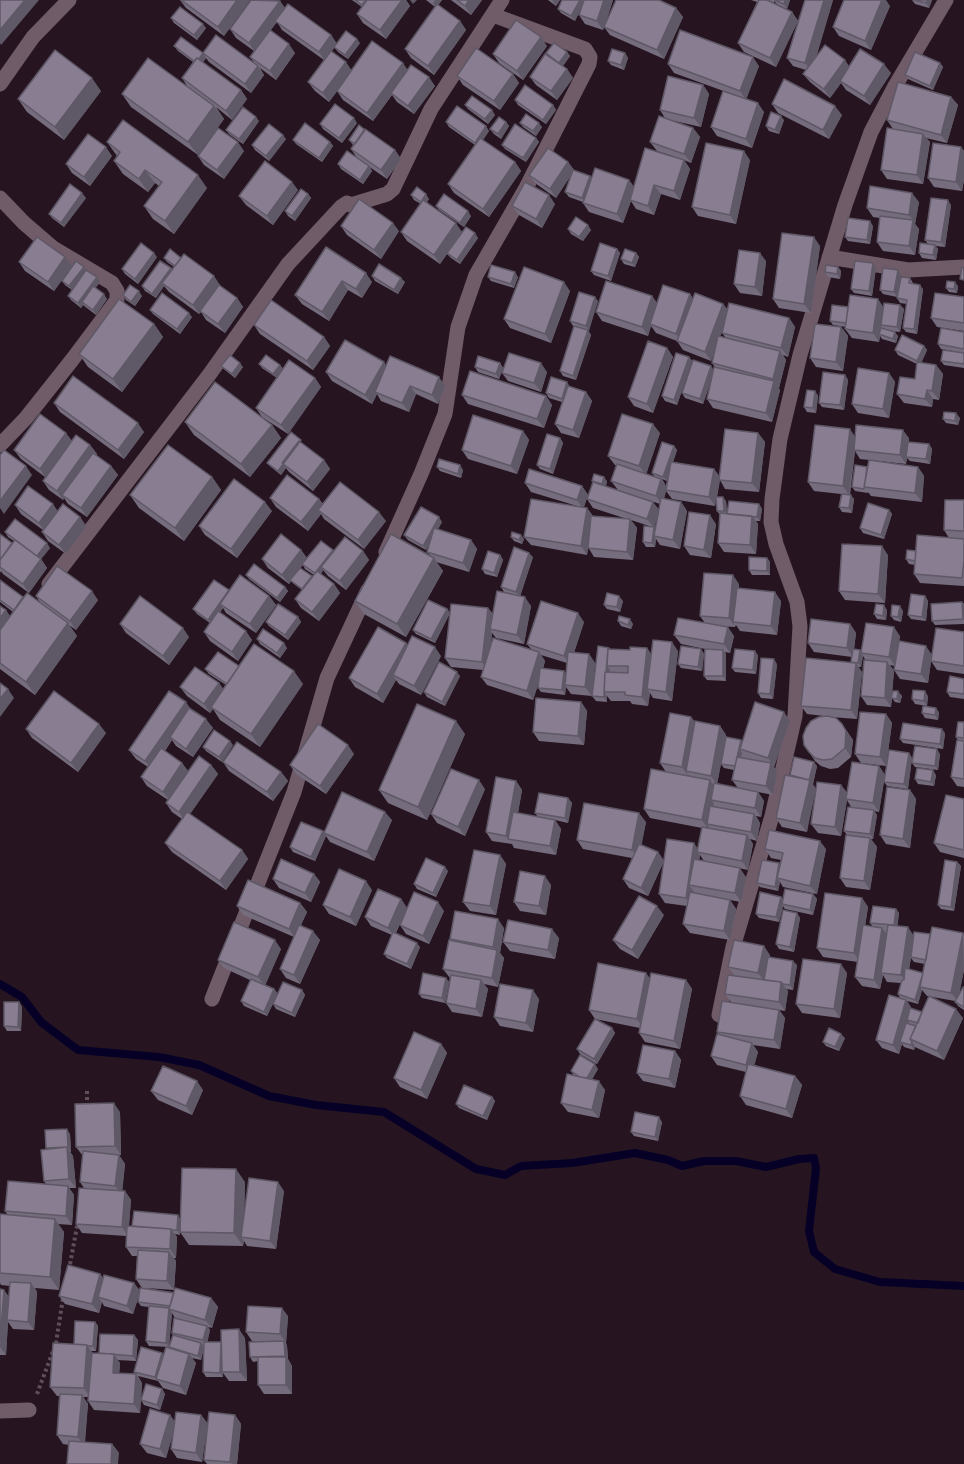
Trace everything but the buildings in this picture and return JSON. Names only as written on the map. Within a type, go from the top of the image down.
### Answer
[{"type":"street","points":[[37,600],[209,375],[288,264],[341,207],[347,203],[351,205],[387,194],[393,189],[431,109],[502,0]]},
{"type":"street","points":[[719,1015],[733,947],[772,816],[795,716],[800,626],[797,602],[776,544],[771,522],[780,439],[800,355],[829,257],[871,132],[895,86],[946,0]]},
{"type":"street","points":[[0,84],[60,3]]},
{"type":"street","points":[[212,999],[294,792],[327,678],[421,474],[445,414],[458,327],[476,275],[526,188],[589,64],[590,57],[585,49],[493,15]]},
{"type":"street","points":[[0,198],[24,224],[53,248],[112,283],[117,291],[117,300],[72,360],[26,418],[0,445]]},
{"type":"street","points":[[829,257],[908,270],[964,267]]},
{"type":"street","points":[[0,1411],[29,1410]]},
{"type":"path","points":[[87,1089],[87,1110]]},
{"type":"path","points":[[67,1277],[78,1218]]},
{"type":"path","points":[[29,1410],[43,1381],[56,1343],[65,1288]]},
{"type":"waterway","points":[[0,984],[22,997],[41,1022],[78,1050],[159,1057],[199,1065],[269,1096],[316,1105],[384,1112],[476,1169],[505,1175],[521,1166],[572,1163],[635,1153],[668,1160],[682,1166],[704,1161],[736,1161],[766,1167],[814,1158],[816,1168],[809,1231],[814,1252],[835,1269],[880,1282],[964,1286]]}]
